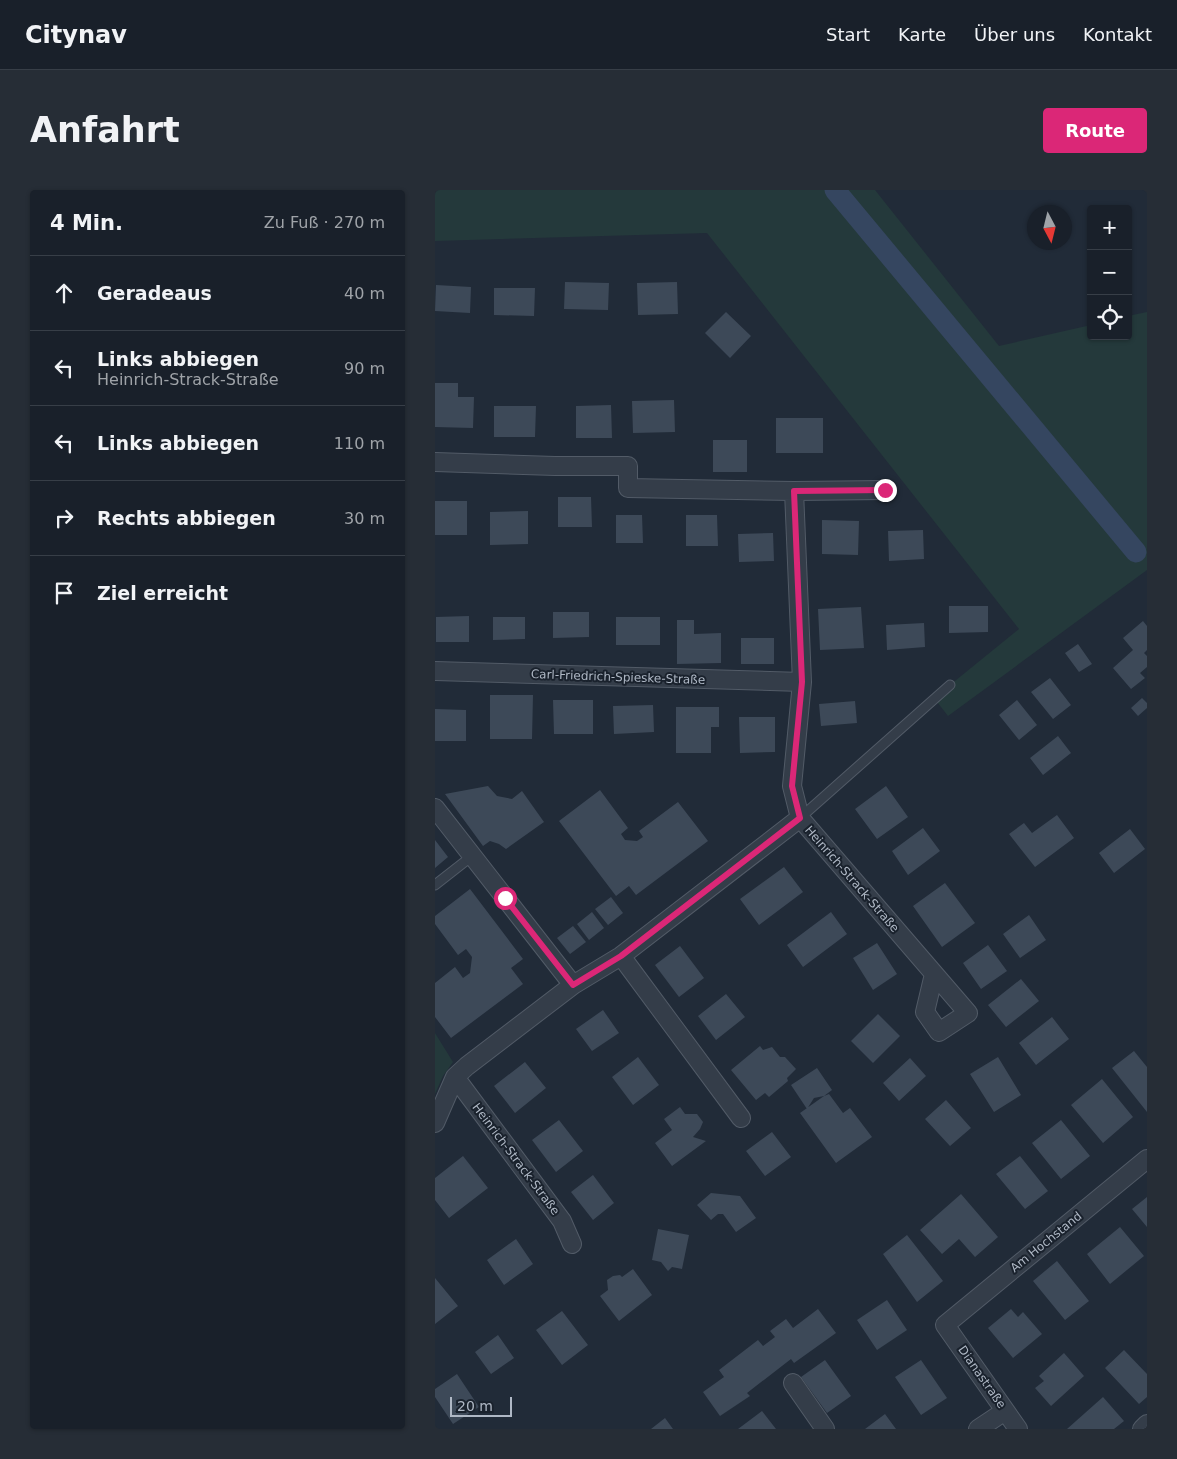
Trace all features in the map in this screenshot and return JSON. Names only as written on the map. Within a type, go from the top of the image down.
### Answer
[{"type":"street","points":[[435,462],[555,466],[628,466],[628,488],[794,491],[885,490]]},
{"type":"street","points":[[794,491],[802,682],[792,786],[800,818]]},
{"type":"street","name":"Carl-Friedrich-Spieske-Straße","points":[[435,672],[802,682]]},
{"type":"street","points":[[435,808],[573,985]]},
{"type":"street","name":"Heinrich-Strack-Straße","points":[[435,1123],[455,1077],[467,1066],[573,985],[621,956],[800,818],[934,974]]},
{"type":"street","points":[[621,956],[741,1118]]},
{"type":"street","name":"Heinrich-Strack-Straße","points":[[455,1077],[562,1220],[572,1244]]},
{"type":"street","name":"Am Hochstand","points":[[945,1325],[1147,1159]]},
{"type":"street","name":"Dianastraße","points":[[945,1325],[1018,1429]]},
{"type":"street","points":[[793,1383],[825,1429]]},
{"type":"street","points":[[978,1429],[1005,1411]]},
{"type":"street","points":[[1142,1429],[1147,1424]]},
{"type":"lane","points":[[800,818],[950,685]]},
{"type":"lane","points":[[435,885],[473,856]]},
{"type":"green space","points":[[435,190],[875,190],[999,346],[1087,326],[1087,340],[1132,340],[1132,315],[1147,312],[1147,570],[948,716],[934,698],[1019,629],[707,233],[435,241]]},
{"type":"green space","points":[[435,1033],[453,1062],[443,1076],[435,1094]]},
{"type":"building","points":[[565,282],[609,283],[608,310],[564,309]]},
{"type":"building","points":[[677,282],[678,314],[638,315],[637,283]]},
{"type":"building","points":[[436,285],[471,287],[470,313],[435,311]]},
{"type":"building","points":[[494,288],[535,288],[534,316],[494,315]]},
{"type":"building","points":[[726,312],[751,336],[730,358],[705,333]]},
{"type":"building","points":[[435,383],[458,383],[458,397],[474,397],[473,428],[435,427]]},
{"type":"building","points":[[674,400],[675,432],[633,433],[632,401]]},
{"type":"building","points":[[611,405],[612,438],[576,438],[576,406]]},
{"type":"building","points":[[494,406],[536,406],[535,437],[494,437]]},
{"type":"building","points":[[776,418],[823,418],[823,453],[776,453]]},
{"type":"building","points":[[713,440],[747,440],[747,472],[713,472]]},
{"type":"building","points":[[558,497],[591,497],[592,527],[558,527]]},
{"type":"building","points":[[435,501],[467,501],[467,535],[435,535]]},
{"type":"building","points":[[528,511],[528,544],[490,545],[490,512]]},
{"type":"building","points":[[616,515],[642,515],[643,543],[616,543]]},
{"type":"building","points":[[686,515],[717,515],[718,546],[686,546]]},
{"type":"building","points":[[822,520],[859,521],[858,555],[822,554]]},
{"type":"building","points":[[923,530],[924,559],[889,561],[888,531]]},
{"type":"building","points":[[773,533],[774,561],[739,562],[738,534]]},
{"type":"building","points":[[949,606],[988,606],[988,632],[949,633]]},
{"type":"building","points":[[861,607],[864,648],[820,650],[818,609]]},
{"type":"building","points":[[553,612],[589,612],[589,637],[553,638]]},
{"type":"building","points":[[469,616],[469,642],[436,642],[436,617]]},
{"type":"building","points":[[493,617],[525,617],[525,639],[493,640]]},
{"type":"building","points":[[616,617],[660,617],[660,645],[616,645]]},
{"type":"building","points":[[677,620],[694,620],[694,634],[721,633],[721,663],[677,664]]},
{"type":"building","points":[[1143,621],[1147,626],[1147,650],[1144,653],[1147,656],[1147,667],[1140,673],[1145,678],[1131,689],[1113,668],[1133,650],[1123,638]]},
{"type":"building","points":[[924,623],[925,647],[887,650],[886,625]]},
{"type":"building","points":[[741,638],[774,638],[774,664],[741,664]]},
{"type":"building","points":[[1078,644],[1092,664],[1079,672],[1065,653]]},
{"type":"building","points":[[1050,678],[1071,705],[1053,719],[1031,692]]},
{"type":"building","points":[[490,695],[533,695],[532,739],[490,739]]},
{"type":"building","points":[[1142,698],[1147,703],[1147,708],[1138,716],[1131,708]]},
{"type":"building","points":[[553,700],[593,700],[593,734],[554,734]]},
{"type":"building","points":[[1017,700],[1037,725],[1019,740],[999,715]]},
{"type":"building","points":[[855,701],[857,723],[821,726],[819,704]]},
{"type":"building","points":[[653,705],[654,732],[614,734],[613,706]]},
{"type":"building","points":[[676,707],[719,707],[719,727],[711,727],[711,753],[676,753]]},
{"type":"building","points":[[435,709],[466,710],[466,741],[435,741]]},
{"type":"building","points":[[739,717],[775,717],[775,752],[740,753]]},
{"type":"building","points":[[1058,736],[1071,753],[1043,775],[1030,758]]},
{"type":"building","points":[[488,786],[497,796],[512,799],[522,791],[544,822],[506,849],[490,841],[483,846],[445,794]]},
{"type":"building","points":[[886,786],[908,817],[877,839],[855,809]]},
{"type":"building","points":[[600,790],[628,828],[621,834],[625,840],[637,841],[643,837],[639,831],[678,802],[708,841],[636,895],[629,886],[616,896],[559,821]]},
{"type":"building","points":[[1057,815],[1074,838],[1035,867],[1009,834],[1024,823],[1032,833]]},
{"type":"building","points":[[923,828],[940,851],[908,875],[892,851]]},
{"type":"building","points":[[1130,829],[1145,849],[1114,873],[1099,853]]},
{"type":"building","points":[[435,840],[448,857],[435,868]]},
{"type":"building","points":[[784,867],[803,892],[759,925],[740,899]]},
{"type":"building","points":[[945,883],[975,923],[942,947],[913,906]]},
{"type":"building","points":[[470,889],[523,959],[511,968],[523,984],[451,1038],[435,1017],[435,983],[455,967],[463,978],[470,973],[472,957],[466,949],[458,955],[435,924],[435,916]]},
{"type":"building","points":[[611,897],[623,913],[608,925],[595,909]]},
{"type":"building","points":[[592,912],[604,928],[589,940],[577,924]]},
{"type":"building","points":[[831,912],[847,934],[803,967],[787,945]]},
{"type":"building","points":[[1029,915],[1046,940],[1020,958],[1003,934]]},
{"type":"building","points":[[573,926],[586,942],[570,954],[557,938]]},
{"type":"building","points":[[877,943],[897,974],[873,990],[853,958]]},
{"type":"building","points":[[988,945],[1007,971],[981,989],[963,963]]},
{"type":"building","points":[[680,946],[704,978],[679,997],[655,965]]},
{"type":"building","points":[[1021,979],[1039,1001],[1006,1027],[988,1005]]},
{"type":"building","points":[[726,994],[745,1017],[716,1040],[698,1016]]},
{"type":"building","points":[[603,1010],[619,1033],[592,1051],[576,1029]]},
{"type":"building","points":[[878,1014],[900,1036],[873,1063],[851,1041]]},
{"type":"building","points":[[1052,1017],[1069,1039],[1036,1065],[1019,1043]]},
{"type":"building","points":[[760,1046],[763,1050],[772,1047],[780,1057],[785,1057],[796,1069],[787,1078],[788,1081],[769,1097],[765,1093],[756,1100],[731,1070]]},
{"type":"building","points":[[1134,1051],[1147,1067],[1147,1112],[1112,1068]]},
{"type":"building","points":[[638,1057],[659,1085],[633,1105],[612,1077]]},
{"type":"building","points":[[998,1057],[1021,1095],[994,1112],[970,1074]]},
{"type":"building","points":[[910,1058],[926,1076],[899,1101],[883,1083]]},
{"type":"building","points":[[525,1062],[546,1088],[515,1113],[494,1086]]},
{"type":"building","points":[[817,1068],[832,1090],[824,1096],[814,1098],[807,1109],[791,1085]]},
{"type":"building","points":[[1102,1079],[1133,1117],[1103,1143],[1071,1105]]},
{"type":"building","points":[[829,1094],[843,1113],[850,1108],[872,1137],[836,1163],[800,1113]]},
{"type":"building","points":[[946,1100],[971,1128],[950,1146],[925,1119]]},
{"type":"building","points":[[680,1107],[685,1114],[697,1114],[703,1122],[693,1137],[706,1141],[672,1166],[655,1143],[672,1130],[664,1119]]},
{"type":"building","points":[[559,1120],[583,1151],[556,1172],[532,1140]]},
{"type":"building","points":[[1061,1120],[1090,1156],[1061,1179],[1032,1143]]},
{"type":"building","points":[[772,1132],[791,1157],[765,1176],[746,1151]]},
{"type":"building","points":[[463,1156],[488,1188],[449,1218],[435,1200],[435,1178]]},
{"type":"building","points":[[1020,1156],[1048,1191],[1025,1209],[996,1174]]},
{"type":"building","points":[[593,1175],[614,1203],[593,1220],[571,1192]]},
{"type":"building","points":[[711,1193],[740,1196],[756,1218],[736,1232],[723,1214],[718,1214],[711,1220],[697,1205]]},
{"type":"building","points":[[961,1194],[998,1237],[975,1257],[959,1239],[942,1254],[920,1230]]},
{"type":"building","points":[[1147,1197],[1147,1227],[1132,1209]]},
{"type":"building","points":[[1120,1227],[1144,1256],[1110,1284],[1087,1254]]},
{"type":"building","points":[[658,1229],[689,1235],[682,1269],[672,1267],[668,1271],[661,1262],[652,1260]]},
{"type":"building","points":[[907,1235],[943,1281],[917,1302],[883,1254]]},
{"type":"building","points":[[516,1239],[533,1264],[504,1285],[487,1260]]},
{"type":"building","points":[[1057,1261],[1089,1301],[1065,1320],[1033,1281]]},
{"type":"building","points":[[633,1269],[652,1295],[619,1321],[600,1296],[608,1290],[607,1280],[613,1276],[620,1275],[622,1277]]},
{"type":"building","points":[[435,1278],[458,1306],[435,1324]]},
{"type":"building","points":[[887,1300],[907,1330],[877,1350],[857,1320]]},
{"type":"building","points":[[818,1309],[836,1333],[794,1363],[791,1359],[747,1393],[750,1396],[720,1416],[703,1392],[724,1377],[719,1370],[758,1340],[763,1346],[775,1337],[770,1331],[786,1319],[793,1328]]},
{"type":"building","points":[[1011,1309],[1018,1317],[1023,1312],[1042,1334],[1013,1358],[988,1328]]},
{"type":"building","points":[[562,1311],[588,1345],[562,1365],[536,1330]]},
{"type":"building","points":[[498,1335],[514,1358],[491,1374],[475,1352]]},
{"type":"building","points":[[1124,1350],[1147,1374],[1147,1397],[1139,1404],[1105,1368]]},
{"type":"building","points":[[1064,1353],[1084,1376],[1051,1406],[1035,1388],[1044,1381],[1039,1376]]},
{"type":"building","points":[[825,1360],[851,1396],[827,1413],[801,1377]]},
{"type":"building","points":[[921,1360],[947,1398],[921,1415],[895,1377]]},
{"type":"building","points":[[457,1374],[479,1407],[453,1424],[435,1397],[435,1389]]},
{"type":"building","points":[[1103,1397],[1124,1421],[1114,1429],[1067,1429]]},
{"type":"building","points":[[762,1411],[776,1429],[738,1429]]},
{"type":"building","points":[[885,1414],[896,1429],[865,1429]]},
{"type":"building","points":[[665,1418],[673,1429],[651,1429]]},
{"type":"waterway","points":[[835,190],[1136,552]]},
{"type":"route","points":[[505,898],[573,985],[621,956],[800,818],[792,786],[802,682],[794,491],[885,490]]}]
